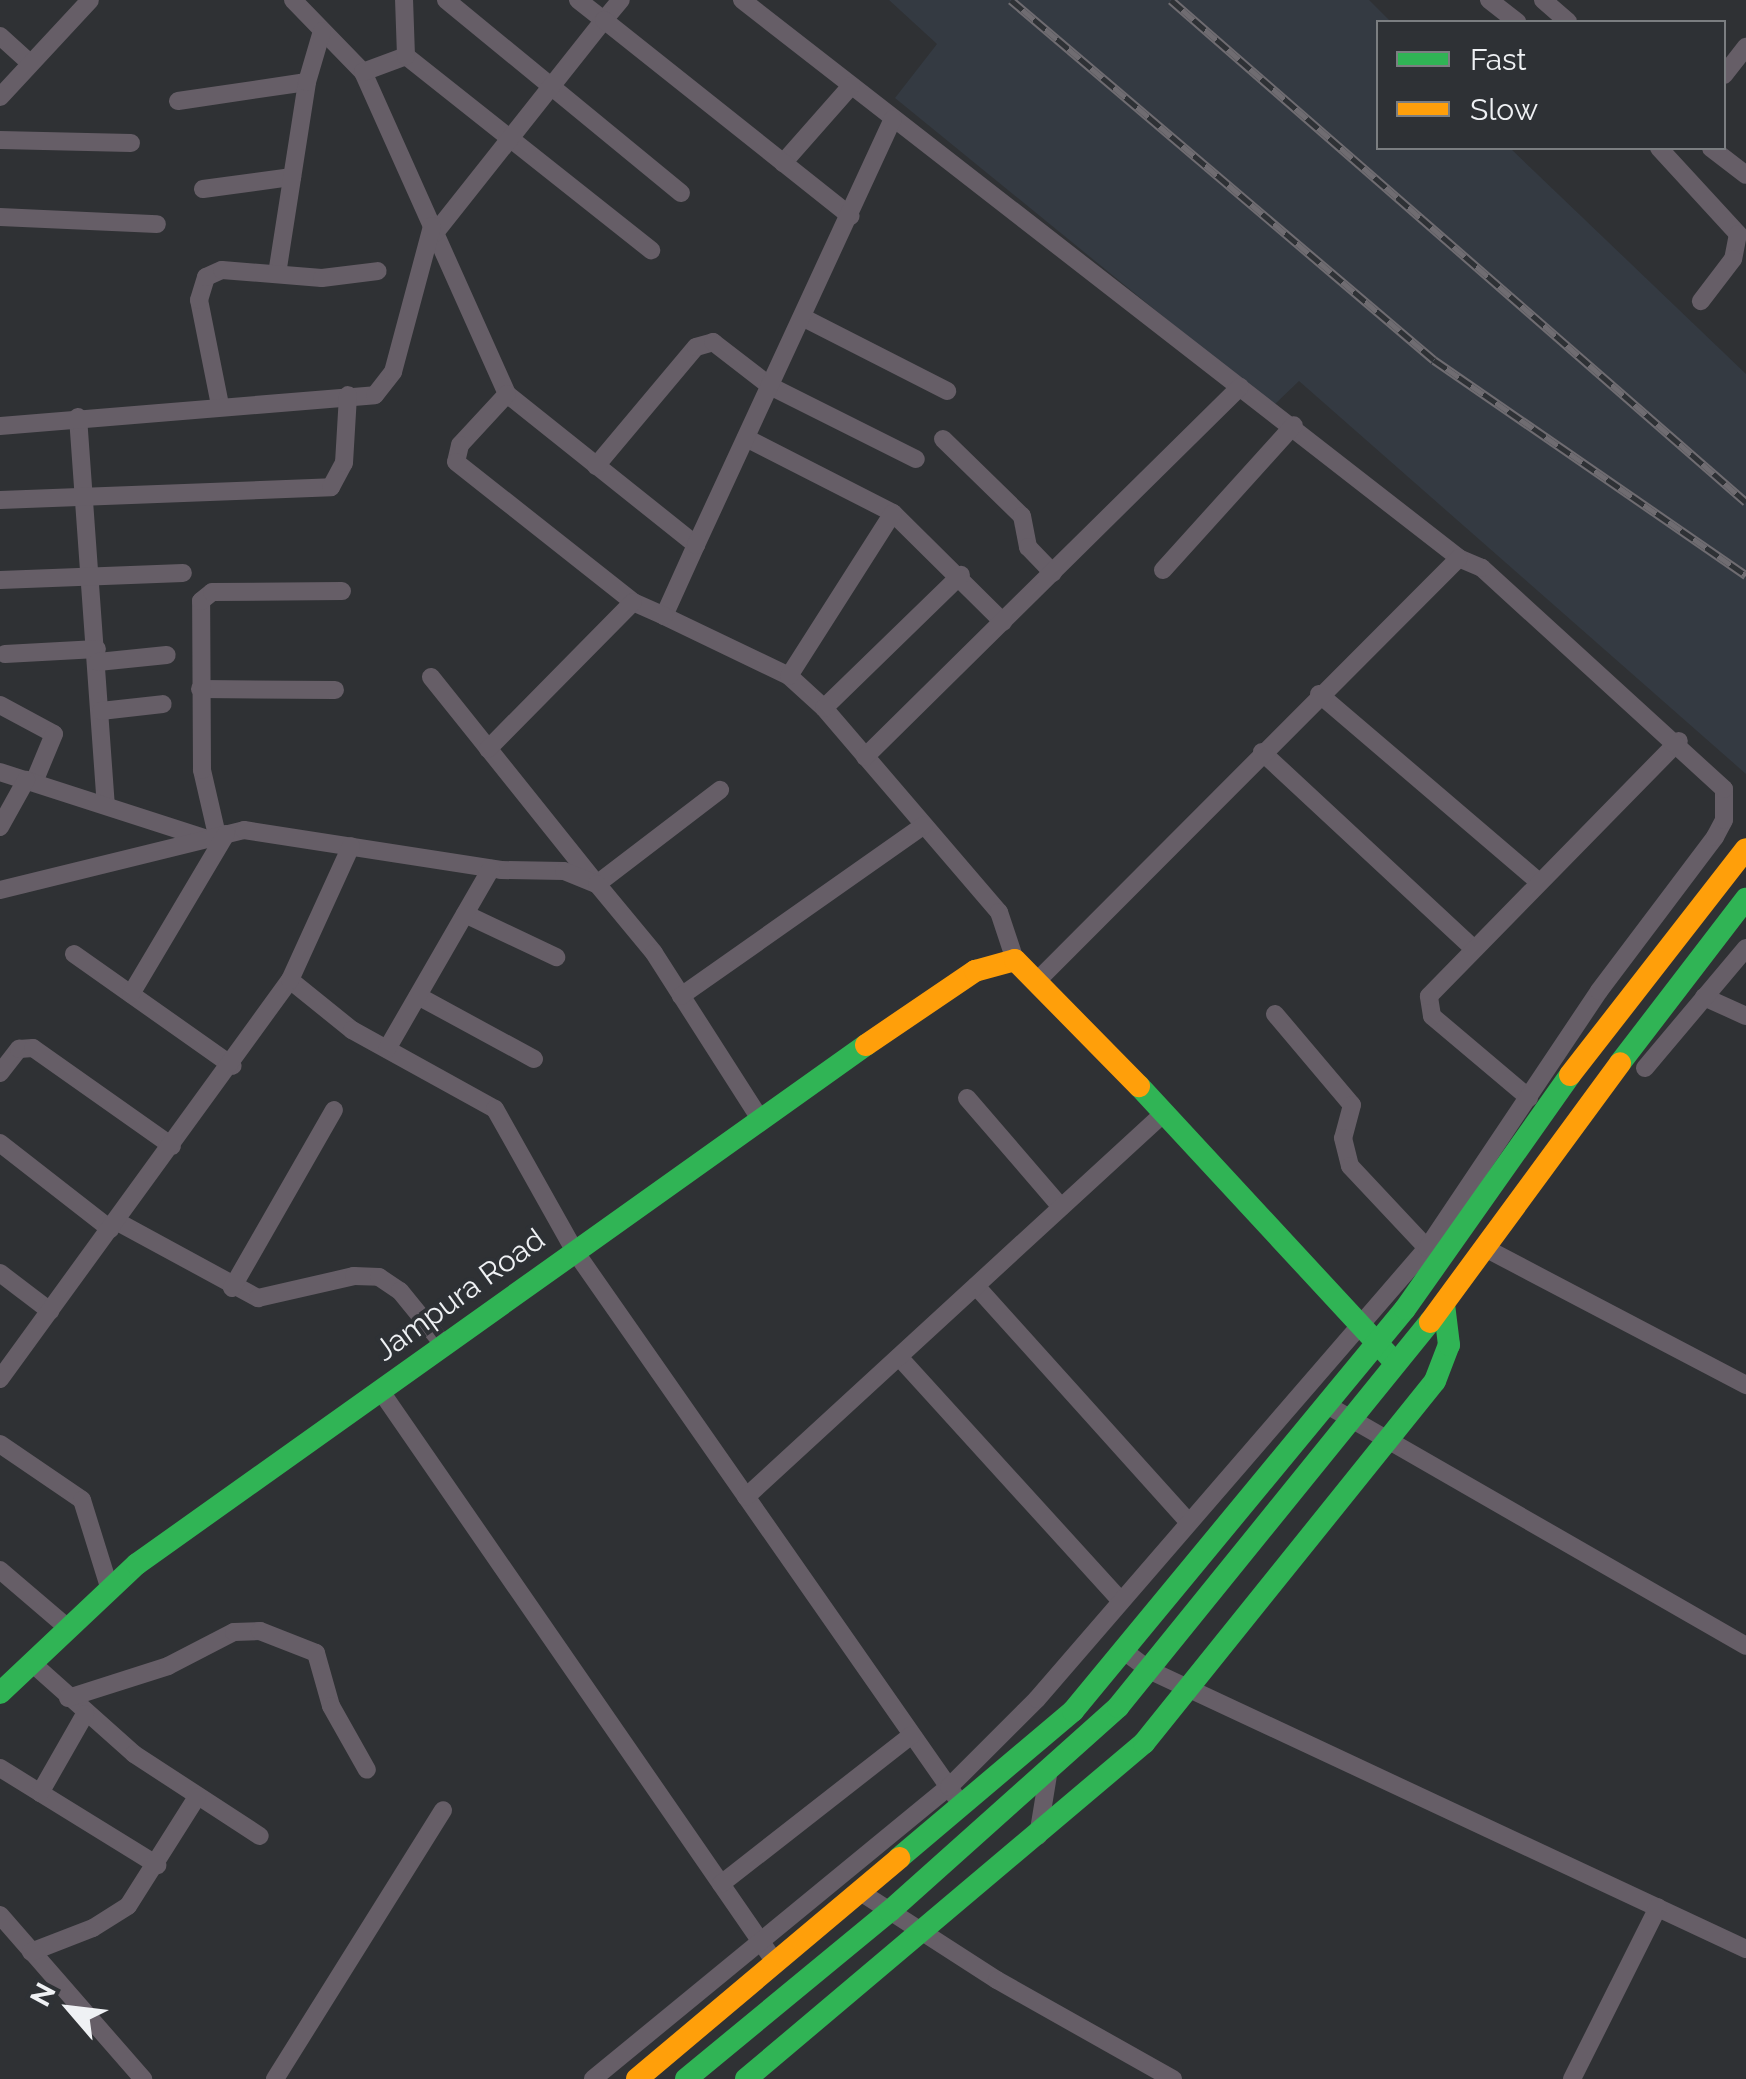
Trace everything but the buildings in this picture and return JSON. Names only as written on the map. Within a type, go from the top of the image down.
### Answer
[{"type":"main road","points":[[636,2079],[770,1955],[862,1893],[1074,1712],[1377,1343],[1600,1032],[1746,848]]},
{"type":"main road","points":[[686,2079],[1048,1775],[1149,1670],[1444,1304],[1561,1139],[1746,899]]},
{"type":"main road","points":[[1014,960],[1165,1112],[1357,1327],[1396,1363]]},
{"type":"main road","name":"Jampura Road","points":[[4,1682],[32,1662],[110,1590],[758,1117],[974,971],[1014,960]]},
{"type":"main road","points":[[746,2079],[1113,1774],[1188,1688],[1389,1440],[1446,1359],[1444,1304]]},
{"type":"street","points":[[0,95],[90,0]]},
{"type":"street","points":[[293,0],[362,72],[507,394],[696,546]]},
{"type":"street","points":[[404,0],[406,56],[650,250]]},
{"type":"street","points":[[446,0],[681,193]]},
{"type":"street","points":[[578,0],[850,216]]},
{"type":"street","points":[[0,426],[348,394],[375,395],[392,372],[434,229],[513,140],[621,0]]},
{"type":"street","points":[[593,2079],[770,1955],[1037,1700],[1186,1520],[1427,1248],[1724,820],[1724,788],[1679,741],[1482,568],[1458,558],[1294,425],[742,0]]},
{"type":"street","points":[[1490,0],[1515,20]]},
{"type":"street","points":[[1543,0],[1566,20]]},
{"type":"street","points":[[277,274],[307,82],[322,31]]},
{"type":"street","points":[[0,36],[29,62]]},
{"type":"street","points":[[1726,72],[1746,47]]},
{"type":"street","points":[[362,72],[406,56]]},
{"type":"street","points":[[178,101],[307,82]]},
{"type":"street","points":[[783,163],[851,86]]},
{"type":"street","points":[[664,616],[893,119]]},
{"type":"street","points":[[0,140],[131,143]]},
{"type":"street","points":[[1661,150],[1738,234],[1734,259],[1701,302]]},
{"type":"street","points":[[1714,150],[1746,175]]},
{"type":"street","points":[[203,190],[292,177]]},
{"type":"street","points":[[0,216],[157,224]]},
{"type":"street","points":[[220,406],[200,286],[222,270],[349,277],[378,271]]},
{"type":"street","points":[[802,317],[947,390]]},
{"type":"street","points":[[596,466],[696,347],[713,342],[770,386],[916,459]]},
{"type":"street","points":[[865,757],[1240,387]]},
{"type":"street","points":[[0,500],[331,487],[344,463],[348,394]]},
{"type":"street","points":[[507,394],[460,445],[456,462],[633,602],[789,676],[824,708],[1000,912],[1014,960]]},
{"type":"street","points":[[78,417],[93,577],[106,803]]},
{"type":"street","points":[[1163,570],[1294,425]]},
{"type":"street","points":[[746,438],[893,512],[961,575],[1003,622]]},
{"type":"street","points":[[943,439],[1022,516],[1028,546],[1053,572]]},
{"type":"street","points":[[789,676],[893,512]]},
{"type":"street","points":[[1038,980],[1458,558]]},
{"type":"street","points":[[0,580],[184,573]]},
{"type":"street","points":[[824,708],[961,575]]},
{"type":"street","points":[[131,994],[216,836],[202,770],[200,609],[206,595],[342,591]]},
{"type":"street","points":[[488,749],[633,602]]},
{"type":"street","points":[[5,654],[167,655]]},
{"type":"street","points":[[431,677],[681,996],[758,1117]]},
{"type":"street","points":[[200,689],[335,690]]},
{"type":"street","points":[[1319,694],[1538,881]]},
{"type":"street","points":[[101,711],[163,704]]},
{"type":"street","points":[[0,705],[54,734],[0,827]]},
{"type":"street","points":[[1529,1098],[1428,1007],[1430,996],[1472,948],[1679,741]]},
{"type":"street","points":[[1262,752],[1472,948]]},
{"type":"street","points":[[0,772],[216,836]]},
{"type":"street","points":[[597,884],[720,790]]},
{"type":"street","points":[[681,996],[924,825]]},
{"type":"street","points":[[0,890],[244,830],[491,868],[564,871],[597,884]]},
{"type":"street","points":[[0,1379],[233,1066],[290,980],[351,846]]},
{"type":"street","points":[[387,1049],[491,868]]},
{"type":"street","points":[[465,914],[556,957]]},
{"type":"street","points":[[1645,1068],[1746,948]]},
{"type":"street","points":[[74,954],[233,1066]]},
{"type":"street","points":[[290,980],[336,1020],[495,1109],[574,1250],[964,1808]]},
{"type":"street","points":[[418,996],[534,1059]]},
{"type":"street","points":[[1704,997],[1746,1016]]},
{"type":"street","points":[[1275,1014],[1352,1104],[1344,1138],[1350,1166],[1427,1248]]},
{"type":"street","points":[[0,1073],[19,1048],[33,1048],[172,1146]]},
{"type":"street","points":[[967,1098],[1062,1207]]},
{"type":"street","points":[[232,1288],[334,1110]]},
{"type":"street","points":[[746,1497],[1165,1112]]},
{"type":"street","points":[[0,1143],[113,1225],[232,1288],[272,1298],[354,1276],[379,1277],[400,1291],[443,1344]]},
{"type":"street","points":[[1485,1248],[1745,1384]]},
{"type":"street","points":[[0,1273],[50,1311]]},
{"type":"street","points":[[976,1286],[1186,1520]]},
{"type":"street","points":[[899,1356],[1120,1600]]},
{"type":"street","points":[[380,1390],[770,1955]]},
{"type":"street","points":[[1327,1405],[1746,1646]]},
{"type":"street","points":[[0,1444],[82,1500],[110,1590]]},
{"type":"street","points":[[0,1570],[69,1628]]},
{"type":"street","points":[[68,1698],[168,1666],[234,1632],[260,1631],[316,1652],[330,1706],[367,1770]]},
{"type":"street","points":[[1124,1651],[1149,1670],[1746,1949]]},
{"type":"street","points":[[32,1662],[85,1714],[197,1797],[260,1836]]},
{"type":"street","points":[[40,1793],[85,1714]]},
{"type":"street","points":[[721,1884],[912,1735]]},
{"type":"street","points":[[0,1768],[157,1865]]},
{"type":"street","points":[[1038,1837],[1048,1775]]},
{"type":"street","points":[[32,1952],[112,1920],[157,1865],[197,1797]]},
{"type":"street","points":[[275,2079],[442,1810]]},
{"type":"street","points":[[862,1893],[1172,2079]]},
{"type":"street","points":[[1572,2079],[1658,1907]]},
{"type":"street","points":[[0,1915],[143,2079]]},
{"type":"shaded area","points":[[889,0],[1369,0],[1389,20],[1376,20],[1376,150],[1512,150],[1746,374],[1746,774],[1299,381],[1273,406],[895,98],[937,44]]},
{"type":"railway","points":[[1011,0],[1434,360],[1746,575]]},
{"type":"railway","points":[[1171,0],[1746,502]]},
{"type":"traffic: fast","points":[[1620,1063],[1746,899]]},
{"type":"traffic: fast","points":[[0,1693],[137,1564],[866,1045]]},
{"type":"traffic: fast","points":[[899,1858],[1073,1711],[1405,1309],[1570,1075]]},
{"type":"traffic: fast","points":[[1139,1086],[1389,1356]]},
{"type":"traffic: fast","points":[[746,2079],[1144,1743],[1435,1381],[1449,1345],[1444,1304]]},
{"type":"traffic: fast","points":[[686,2079],[890,1911],[1118,1707],[1430,1322]]},
{"type":"traffic: slow","points":[[1570,1075],[1746,849]]},
{"type":"traffic: slow","points":[[866,1045],[975,971],[1015,960],[1139,1086]]},
{"type":"traffic: slow","points":[[1430,1322],[1620,1063]]},
{"type":"traffic: slow","points":[[637,2079],[899,1858]]}]
